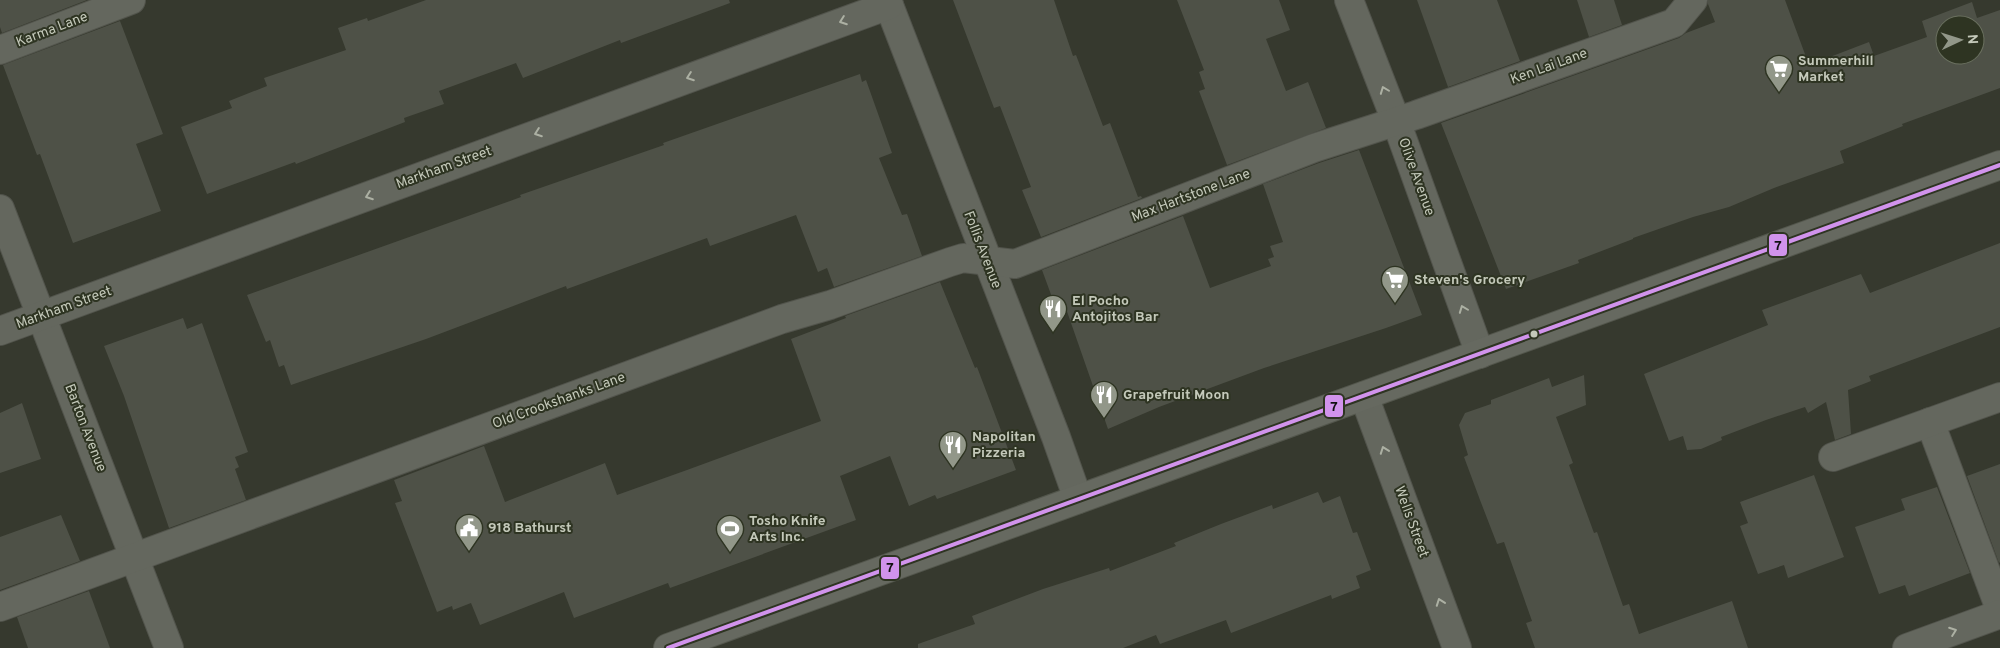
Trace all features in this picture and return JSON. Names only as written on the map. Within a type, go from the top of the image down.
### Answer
[{"type":"main road","points":[[668,648],[2000,165]]},
{"type":"street","name":"Karma Lane","points":[[0,50],[131,0]]},
{"type":"street","name":"Olive Avenue","points":[[1349,0],[1396,121],[1480,354]]},
{"type":"street","name":"Ken Lai Lane","points":[[1396,121],[1674,23],[1693,0]]},
{"type":"street","name":"Follis Avenue","points":[[888,2],[1056,437],[1078,499]]},
{"type":"street","name":"Markham Street","points":[[0,331],[888,2]]},
{"type":"street","name":"Max Hartstone Lane","points":[[987,261],[1015,264],[1314,148],[1396,121]]},
{"type":"street","name":"Barton Avenue","points":[[0,209],[169,648]]},
{"type":"street","name":"Old Crookshanks Lane","points":[[0,607],[782,319],[830,305],[963,258],[987,261]]},
{"type":"street","name":"Wells Street","points":[[1364,396],[1457,648]]},
{"type":"street","points":[[1832,457],[2000,397]]},
{"type":"street","points":[[1930,422],[2000,609]]},
{"type":"street","points":[[1908,648],[2000,614]]},
{"type":"building","points":[[0,0],[87,0],[2,33],[0,27]]},
{"type":"building","points":[[426,0],[729,0],[730,3],[621,43],[620,40],[523,78],[516,63],[439,91],[444,104],[404,118],[405,122],[296,164],[295,162],[207,194],[181,127],[232,108],[229,101],[267,86],[264,78],[346,50],[338,28],[367,18],[368,21]]},
{"type":"building","points":[[953,0],[1054,0],[1073,56],[1076,55],[1103,126],[1110,123],[1138,197],[1141,196],[1142,198],[1041,237],[1022,190],[1031,187],[1000,106],[994,108]]},
{"type":"building","points":[[1177,0],[1279,0],[1290,30],[1266,39],[1286,91],[1308,82],[1326,128],[1227,165],[1199,91],[1205,89],[1199,72],[1204,70]]},
{"type":"building","points":[[1417,0],[1497,0],[1520,61],[1448,87]]},
{"type":"building","points":[[1577,0],[1614,0],[1622,25],[1589,37]]},
{"type":"building","points":[[1708,0],[1785,0],[1809,65],[1869,42],[1874,56],[1927,37],[1922,21],[1935,16],[1935,65],[1985,65],[1985,15],[2000,10],[2000,88],[1902,124],[1903,126],[1840,151],[1844,163],[1774,188],[1729,207],[1693,217],[1633,238],[1578,260],[1579,263],[1506,289],[1441,123],[1679,38],[1686,33],[1715,22]]},
{"type":"building","points":[[1972,2],[1976,15],[1938,15]]},
{"type":"building","points":[[120,21],[163,134],[136,144],[161,211],[73,243],[40,154],[37,155],[3,65]]},
{"type":"building","points":[[860,74],[862,82],[866,80],[892,153],[879,158],[902,215],[907,214],[922,256],[834,287],[827,268],[818,272],[796,215],[710,246],[707,238],[567,289],[566,286],[426,339],[291,385],[284,365],[279,367],[270,340],[266,342],[247,295],[521,197],[520,195],[664,145],[663,143]]},
{"type":"building","points":[[1359,150],[1422,315],[1264,368],[1159,407],[1108,429],[1063,300],[1059,302],[1058,298],[1053,300],[1042,270],[1183,216],[1210,288],[1271,266],[1268,259],[1274,257],[1270,246],[1283,242],[1263,184]]},
{"type":"building","points":[[2000,243],[2000,327],[1869,376],[1871,381],[1848,390],[1851,434],[1835,440],[1826,402],[1808,413],[1805,407],[1766,420],[1721,437],[1722,440],[1701,449],[1687,450],[1683,436],[1669,441],[1644,374],[1768,325],[1762,310],[1861,274],[1870,293]]},
{"type":"building","points":[[940,282],[975,368],[977,367],[1016,470],[937,499],[935,495],[909,506],[890,456],[840,476],[856,520],[670,588],[668,583],[574,618],[564,592],[480,625],[471,603],[453,610],[452,606],[437,612],[395,503],[402,501],[394,480],[484,446],[505,502],[605,463],[617,495],[687,470],[821,421],[791,339],[846,318],[845,316]]},
{"type":"building","points":[[183,318],[187,329],[202,323],[248,452],[235,457],[239,467],[235,469],[246,500],[169,528],[124,396],[104,346]]},
{"type":"building","points":[[1584,375],[1586,405],[1556,417],[1573,463],[1569,465],[1594,533],[1597,532],[1623,606],[1629,604],[1639,634],[1732,601],[1748,648],[1535,648],[1526,623],[1532,621],[1504,542],[1497,544],[1480,500],[1464,457],[1468,455],[1459,425],[1465,413],[1491,404],[1491,400],[1549,378],[1552,387]]},
{"type":"building","points":[[22,403],[41,459],[0,473],[0,413]]},
{"type":"building","points":[[2000,464],[2000,562],[1999,563],[1967,476]]},
{"type":"building","points":[[1814,475],[1844,557],[1788,578],[1784,565],[1758,574],[1740,526],[1748,523],[1740,502]]},
{"type":"building","points":[[1937,487],[1970,573],[1909,596],[1905,585],[1879,594],[1855,527],[1905,510],[1901,499]]},
{"type":"building","points":[[1318,492],[1323,503],[1340,496],[1353,533],[1357,532],[1371,570],[1356,576],[1360,588],[1332,599],[1331,595],[1231,633],[1226,620],[1160,644],[1156,635],[1123,648],[918,648],[918,644],[975,624],[972,616],[1043,589],[1109,568],[1110,571],[1176,546],[1174,543],[1221,524],[1272,505],[1273,509]]},
{"type":"building","points":[[61,515],[80,561],[0,590],[0,537]]},
{"type":"building","points":[[89,591],[110,648],[28,648],[17,617]]},
{"type":"transit line","name":"7","points":[[668,648],[2000,165]]},
{"type":"place","name":"Summerhill Market","points":[[1779,93]]},
{"type":"place","name":"Steven's Grocery","points":[[1395,304]]},
{"type":"place","name":"El Pocho Antojitos Bar","points":[[1053,333]]},
{"type":"place","name":"Grapefruit Moon","points":[[1104,419]]},
{"type":"place","name":"Napolitan Pizzeria","points":[[953,469]]},
{"type":"place","name":"918 Bathurst","points":[[469,552]]},
{"type":"place","name":"Tosho Knife Arts Inc.","points":[[730,553]]}]
